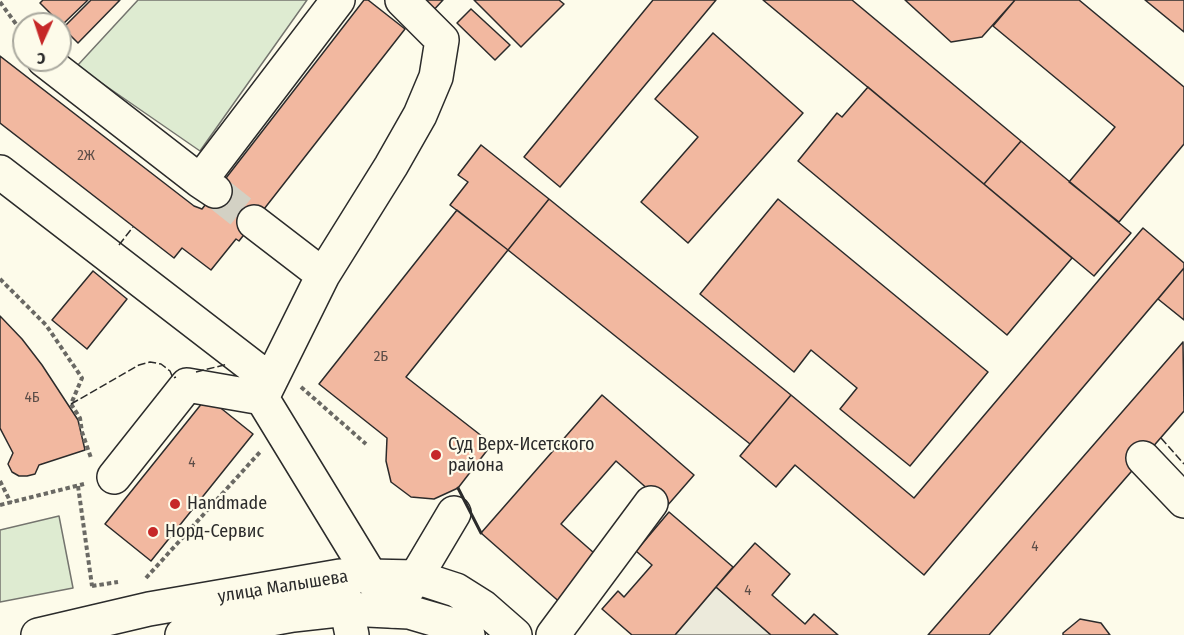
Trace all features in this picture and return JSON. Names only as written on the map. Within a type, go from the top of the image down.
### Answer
[{"type":"main road","points":[[60,72],[208,186],[338,0]]},
{"type":"main road","points":[[270,381],[323,275],[391,166],[420,115],[436,77],[442,40],[402,0]]},
{"type":"main road","points":[[0,172],[270,381],[281,429],[355,576],[392,612],[417,578],[454,513]]},
{"type":"main road","points":[[254,222],[323,275]]},
{"type":"main road","points":[[114,477],[187,385],[270,381]]},
{"type":"main road","points":[[1143,459],[1184,501]]},
{"type":"main road","points":[[552,635],[651,503]]},
{"type":"main road","points":[[349,622],[355,576]]},
{"type":"main road","name":"улица Малышева","points":[[38,635],[149,609],[355,576],[417,578],[456,590],[483,607],[514,635]]},
{"type":"main road","name":"улица Малышева","points":[[182,635],[293,615],[349,622],[392,612],[409,612],[457,626],[468,635]]},
{"type":"path","points":[[0,2],[12,18]]},
{"type":"path","points":[[0,279],[46,325],[82,378],[71,404],[80,418],[82,432],[89,450]]},
{"type":"path","points":[[270,381],[366,444]]},
{"type":"path","points":[[135,579],[146,578],[281,429]]},
{"type":"path","points":[[0,505],[114,477]]},
{"type":"path","points":[[0,481],[10,502]]},
{"type":"path","points":[[78,486],[92,586],[125,581]]},
{"type":"green space","points":[[138,0],[307,0],[200,151],[77,66]]},
{"type":"green space","points":[[59,516],[73,588],[0,602],[0,530]]},
{"type":"shaded area","points":[[716,587],[771,635],[675,635]]},
{"type":"building","points":[[43,0],[88,0],[72,15],[72,12],[49,12],[40,3]]},
{"type":"building","points":[[91,0],[120,0],[78,43],[72,37],[72,19]]},
{"type":"building","points":[[364,0],[368,0],[405,29],[239,241],[236,239],[211,270],[182,248],[174,258],[0,123],[0,56],[12,65],[12,72],[21,72],[194,206],[202,209]]},
{"type":"building","points":[[416,0],[443,0],[430,14]]},
{"type":"building","points":[[474,0],[559,0],[564,4],[521,47]]},
{"type":"building","points":[[653,0],[716,0],[560,187],[524,157]]},
{"type":"building","points":[[763,0],[852,0],[1021,141],[984,184]]},
{"type":"building","points":[[905,0],[1015,0],[982,37],[951,42]]},
{"type":"building","points":[[1015,0],[1079,0],[1184,87],[1184,144],[1119,222],[1069,182],[1115,127],[993,26]]},
{"type":"building","points":[[1145,0],[1184,0],[1184,32]]},
{"type":"building","points":[[471,9],[510,45],[495,60],[457,23]]},
{"type":"building","points":[[713,33],[803,113],[688,243],[641,202],[698,137],[655,99]]},
{"type":"building","points":[[868,87],[1072,258],[1007,335],[798,161],[837,113],[842,117]]},
{"type":"building","points":[[1021,141],[1131,233],[1094,276],[984,184]]},
{"type":"building","points":[[481,145],[549,199],[508,250],[450,205],[468,182],[458,175]]},
{"type":"building","points":[[549,199],[791,395],[750,444],[508,250]]},
{"type":"building","points":[[778,199],[988,372],[910,466],[840,409],[857,388],[811,350],[794,372],[700,294]]},
{"type":"building","points":[[457,210],[508,250],[406,377],[492,444],[458,488],[434,499],[411,497],[391,482],[386,461],[387,438],[319,384]]},
{"type":"building","points":[[1143,228],[1184,263],[1184,268],[924,575],[795,465],[776,487],[740,456],[791,395],[914,498]]},
{"type":"building","points":[[1184,268],[1184,320],[1158,299]]},
{"type":"building","points":[[93,271],[127,299],[87,349],[52,320]]},
{"type":"building","points":[[0,316],[42,365],[78,420],[85,450],[39,465],[35,474],[27,476],[19,476],[12,472],[8,464],[13,453],[0,428]]},
{"type":"building","points":[[1183,342],[1184,411],[989,635],[928,635]]},
{"type":"building","points":[[602,395],[694,475],[667,506],[616,461],[561,524],[602,560],[563,605],[481,533]]},
{"type":"building","points":[[207,397],[253,434],[151,561],[105,524]]},
{"type":"building","points":[[669,512],[733,567],[675,635],[632,635],[602,609],[618,591],[624,597],[652,565],[636,551]]},
{"type":"building","points":[[755,543],[790,574],[772,595],[805,624],[814,614],[838,635],[771,635],[716,587]]},
{"type":"building","points":[[1080,619],[1101,623],[1110,635],[1063,635]]},
{"type":"tunnel","points":[[215,191],[254,222]]},
{"type":"fence","points":[[119,245],[133,227]]},
{"type":"fence","points":[[71,404],[139,365],[150,362],[161,364],[170,371],[173,378],[176,377]]},
{"type":"fence","points":[[196,372],[228,364]]},
{"type":"fence","points":[[1161,438],[1184,464]]},
{"type":"wall","points":[[458,488],[481,533]]},
{"type":"place","name":"Суд Верх-Исетского района","points":[[436,455]]},
{"type":"place","name":"Handmade","points":[[175,504]]},
{"type":"place","name":"Норд-Сервис","points":[[153,532]]}]
